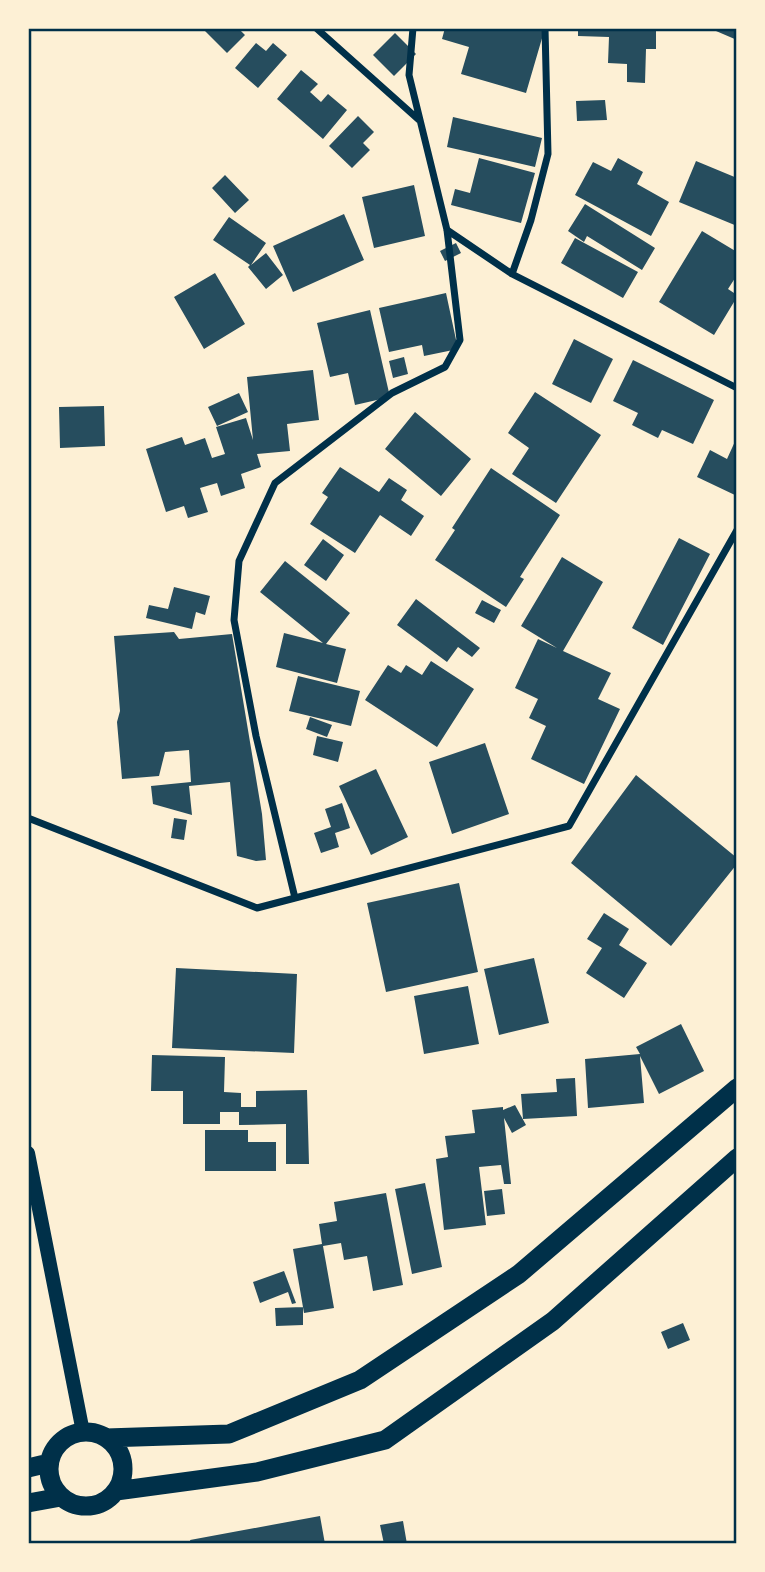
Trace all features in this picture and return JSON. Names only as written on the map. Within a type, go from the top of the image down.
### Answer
[{"type":"highway","points":[[106,1438],[229,1434],[360,1380],[519,1274],[737,1088]]},
{"type":"highway","points":[[116,1491],[257,1472],[385,1440],[553,1321],[737,1158]]},
{"type":"highway","points":[[83,1432],[106,1438],[115,1446],[123,1469],[116,1491],[107,1500],[96,1505],[83,1506],[61,1497],[49,1475],[49,1463],[54,1451],[71,1435],[83,1432]]},
{"type":"highway","points":[[28,1468],[49,1463]]},
{"type":"highway","points":[[28,1503],[61,1497]]},
{"type":"main road","points":[[28,1153],[83,1432]]},
{"type":"street","points":[[316,28],[420,121]]},
{"type":"street","points":[[295,898],[256,736],[234,620],[239,561],[275,483],[392,393],[444,367],[460,340],[447,230],[409,75],[413,28]]},
{"type":"street","points":[[512,274],[531,220],[548,154],[545,28]]},
{"type":"street","points":[[447,230],[512,274],[737,388]]},
{"type":"street","points":[[28,818],[257,908],[569,827],[737,530]]},
{"type":"building","points":[[238,28],[245,35],[227,53],[204,30]]},
{"type":"building","points":[[445,28],[545,28],[526,93],[461,74],[469,47],[442,39]]},
{"type":"building","points":[[578,28],[656,28],[656,49],[646,49],[645,83],[627,82],[627,64],[608,63],[609,37],[578,36]]},
{"type":"building","points":[[709,28],[737,28],[737,40]]},
{"type":"building","points":[[395,33],[416,54],[394,76],[373,55]]},
{"type":"building","points":[[256,43],[266,51],[273,43],[287,55],[258,88],[235,68]]},
{"type":"building","points":[[301,70],[318,84],[310,92],[321,102],[328,94],[347,110],[323,139],[277,99]]},
{"type":"building","points":[[605,100],[607,120],[577,121],[576,101]]},
{"type":"building","points":[[358,116],[374,132],[363,143],[370,150],[352,168],[329,146]]},
{"type":"building","points":[[453,117],[542,138],[535,167],[447,147]]},
{"type":"building","points":[[479,158],[535,173],[521,223],[451,205],[455,189],[470,193]]},
{"type":"building","points":[[618,158],[643,172],[637,184],[669,202],[651,236],[575,195],[593,162],[611,171]]},
{"type":"building","points":[[696,161],[737,178],[737,226],[679,202]]},
{"type":"building","points":[[225,175],[249,200],[235,213],[212,188]]},
{"type":"building","points":[[414,185],[425,236],[374,248],[362,197]]},
{"type":"building","points":[[585,204],[655,248],[642,270],[587,236],[584,242],[568,231]]},
{"type":"building","points":[[344,214],[364,260],[293,292],[273,246]]},
{"type":"building","points":[[229,217],[266,243],[251,265],[266,253],[283,275],[266,289],[248,267],[250,265],[213,240]]},
{"type":"building","points":[[702,231],[737,252],[737,275],[728,289],[737,297],[714,335],[659,302]]},
{"type":"building","points":[[575,238],[638,272],[623,298],[561,263]]},
{"type":"building","points":[[456,243],[461,253],[445,261],[440,251]]},
{"type":"building","points":[[215,273],[245,324],[204,349],[174,297]]},
{"type":"building","points":[[446,293],[458,349],[424,356],[422,345],[389,352],[379,308]]},
{"type":"building","points":[[370,310],[390,397],[355,405],[348,373],[330,377],[317,323]]},
{"type":"building","points":[[574,339],[613,359],[591,403],[552,384]]},
{"type":"building","points":[[404,357],[408,374],[393,378],[389,361]]},
{"type":"building","points":[[633,360],[714,400],[693,444],[662,430],[658,438],[632,425],[638,413],[613,401]]},
{"type":"building","points":[[313,370],[319,420],[287,424],[290,451],[257,454],[261,467],[241,474],[245,488],[221,496],[217,483],[200,488],[208,512],[188,518],[184,506],[166,512],[146,449],[182,437],[185,445],[205,438],[212,458],[225,454],[216,427],[246,418],[253,440],[247,377]]},
{"type":"building","points":[[535,392],[601,435],[556,503],[512,474],[529,448],[508,433]]},
{"type":"building","points":[[239,393],[248,412],[217,426],[208,407]]},
{"type":"building","points":[[104,406],[105,446],[60,448],[59,407]]},
{"type":"building","points":[[415,412],[471,459],[441,496],[385,449]]},
{"type":"building","points":[[737,437],[737,496],[697,477],[710,450],[727,459]]},
{"type":"building","points":[[340,467],[379,492],[389,478],[407,490],[401,500],[424,516],[411,536],[380,515],[355,553],[310,524],[328,497],[322,493]]},
{"type":"building","points":[[491,468],[560,515],[520,577],[524,579],[506,607],[435,560],[455,530],[452,528]]},
{"type":"building","points":[[679,538],[710,554],[663,645],[632,628]]},
{"type":"building","points":[[323,539],[344,555],[326,581],[304,565]]},
{"type":"building","points":[[562,557],[603,582],[563,651],[611,673],[598,699],[620,709],[584,784],[531,759],[546,726],[529,718],[538,699],[515,688],[538,639],[557,648],[521,626]]},
{"type":"building","points":[[285,561],[350,613],[326,644],[346,649],[337,683],[276,667],[284,633],[323,643],[260,592]]},
{"type":"building","points":[[174,587],[210,596],[205,615],[196,612],[192,629],[146,618],[149,605],[168,609]]},
{"type":"building","points":[[416,599],[480,648],[472,657],[458,647],[447,662],[397,625]]},
{"type":"building","points":[[482,600],[501,610],[494,623],[475,613]]},
{"type":"building","points":[[174,632],[179,639],[232,634],[262,814],[266,860],[256,861],[237,856],[230,782],[189,786],[192,815],[153,804],[151,786],[191,782],[189,750],[165,752],[159,776],[122,779],[114,636]]},
{"type":"building","points":[[431,661],[474,689],[437,747],[365,700],[388,665],[401,673],[406,665],[422,675]]},
{"type":"building","points":[[298,676],[360,691],[351,726],[289,711]]},
{"type":"building","points":[[310,717],[332,725],[327,737],[306,729]]},
{"type":"building","points":[[317,736],[343,742],[338,762],[313,755]]},
{"type":"building","points":[[485,743],[509,814],[452,834],[429,762]]},
{"type":"building","points":[[376,769],[408,837],[371,855],[339,786]]},
{"type":"building","points":[[636,775],[737,858],[737,864],[671,946],[571,863]]},
{"type":"building","points":[[342,803],[350,828],[335,833],[339,847],[321,853],[314,833],[331,827],[325,809]]},
{"type":"building","points":[[174,818],[187,820],[184,840],[171,838]]},
{"type":"building","points":[[459,883],[478,972],[386,992],[367,903]]},
{"type":"building","points":[[604,913],[629,929],[619,945],[647,963],[624,998],[586,973],[602,948],[587,939]]},
{"type":"building","points":[[534,958],[549,1023],[499,1035],[484,969]]},
{"type":"building","points":[[176,968],[297,974],[294,1053],[172,1048]]},
{"type":"building","points":[[468,986],[479,1044],[424,1054],[414,996]]},
{"type":"building","points":[[681,1024],[704,1071],[659,1094],[640,1056],[644,1103],[588,1108],[585,1059],[640,1054],[636,1047]]},
{"type":"building","points":[[152,1055],[225,1057],[224,1092],[241,1093],[241,1107],[256,1107],[256,1091],[307,1090],[309,1164],[286,1164],[286,1124],[239,1125],[239,1112],[220,1112],[220,1124],[183,1124],[183,1091],[151,1091]]},
{"type":"building","points":[[575,1078],[577,1116],[523,1119],[521,1094],[557,1092],[556,1079]]},
{"type":"building","points":[[515,1105],[526,1125],[512,1133],[504,1118],[511,1184],[504,1184],[501,1165],[479,1167],[486,1225],[444,1230],[436,1159],[448,1157],[445,1136],[475,1133],[472,1110],[503,1107],[503,1110]]},
{"type":"building","points":[[205,1130],[248,1130],[248,1142],[276,1142],[276,1171],[205,1171]]},
{"type":"building","points":[[425,1183],[442,1267],[412,1274],[395,1189]]},
{"type":"building","points":[[502,1189],[505,1214],[487,1216],[484,1191]]},
{"type":"building","points":[[386,1193],[403,1285],[373,1291],[367,1256],[344,1260],[341,1243],[323,1246],[334,1308],[304,1313],[293,1249],[322,1244],[319,1224],[337,1221],[334,1202]]},
{"type":"building","points":[[284,1271],[296,1303],[292,1304],[288,1292],[260,1303],[253,1282]]},
{"type":"building","points":[[303,1307],[303,1325],[276,1326],[275,1308]]},
{"type":"building","points":[[683,1323],[690,1340],[668,1349],[661,1332]]},
{"type":"building","points":[[320,1516],[325,1544],[191,1544],[190,1540]]},
{"type":"building","points":[[403,1521],[407,1544],[384,1544],[380,1525]]}]
